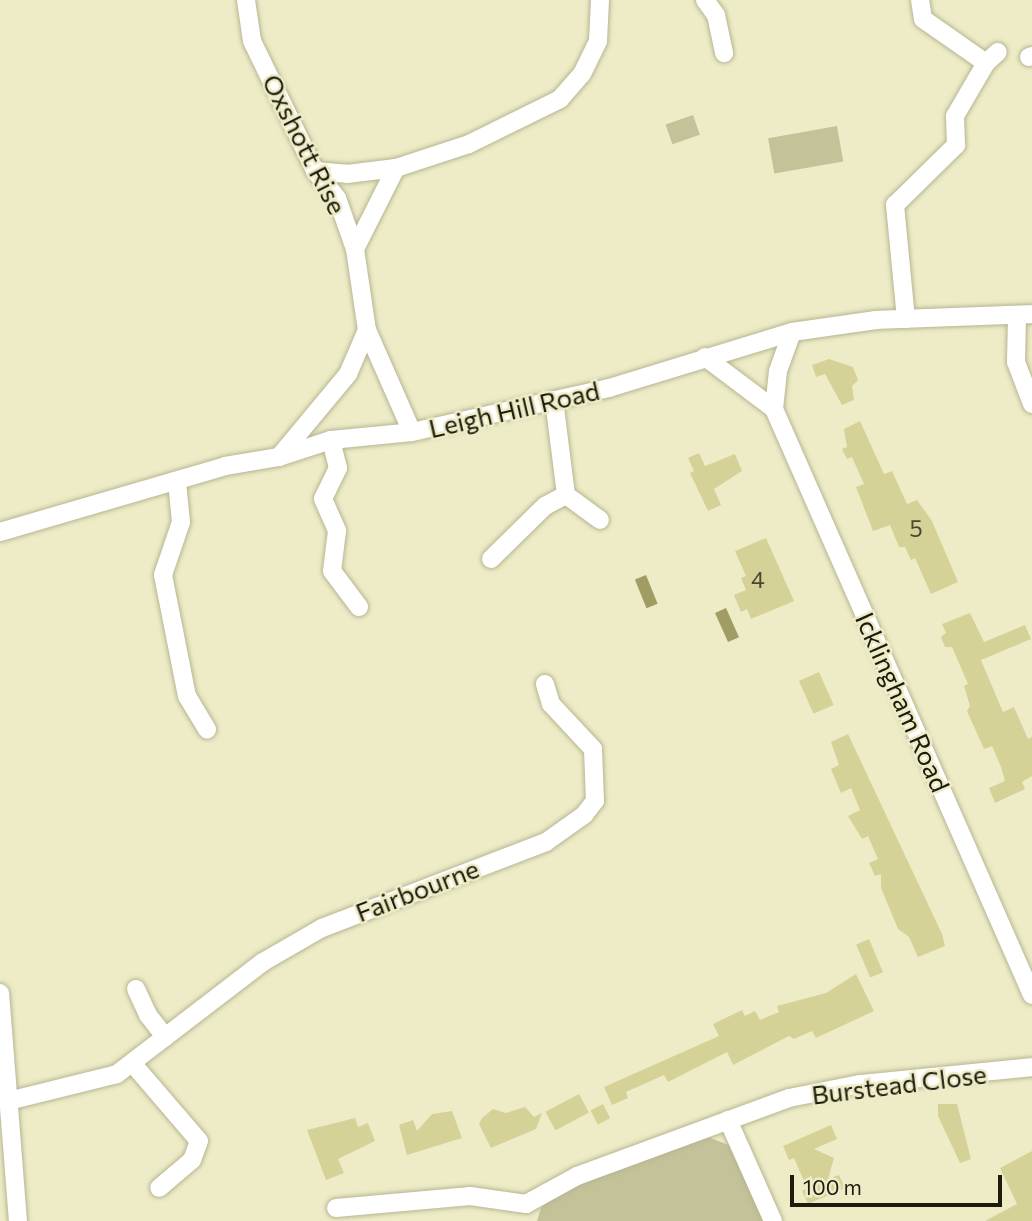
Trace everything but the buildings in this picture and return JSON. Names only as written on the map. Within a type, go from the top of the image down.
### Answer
[{"type":"street","name":"Oxshott Rise","points":[[246,0],[252,41],[315,171],[337,198],[355,249],[367,330],[412,432]]},
{"type":"street","points":[[315,171],[347,174],[396,168],[469,144],[560,99],[582,74],[598,41],[600,0]]},
{"type":"street","points":[[705,0],[716,15],[724,53]]},
{"type":"street","points":[[906,319],[895,205],[956,145],[954,116],[992,58],[922,19],[920,0]]},
{"type":"street","points":[[355,249],[396,168]]},
{"type":"street","points":[[1025,316],[1016,362],[1032,404]]},
{"type":"street","name":"Leigh Hill Road","points":[[0,532],[225,466],[279,457],[331,440],[412,432],[609,388],[792,332],[906,319],[1025,316]]},
{"type":"street","points":[[279,457],[348,374],[367,330]]},
{"type":"street","name":"Icklingham Road","points":[[774,409],[778,371],[792,332]]},
{"type":"street","name":"Icklingham Road","points":[[705,357],[774,409],[1032,995]]},
{"type":"street","points":[[554,400],[566,495],[600,520]]},
{"type":"street","points":[[331,440],[338,468],[323,499],[337,531],[332,571],[359,607]]},
{"type":"street","points":[[177,482],[181,522],[163,575],[187,696],[207,729]]},
{"type":"street","points":[[491,559],[545,506],[566,495]]},
{"type":"street","name":"Fairbourne","points":[[8,1101],[62,1091],[117,1074],[263,962],[321,928],[546,842],[584,815],[595,801],[593,749],[551,704],[545,684]]},
{"type":"street","points":[[136,989],[148,1016],[165,1037]]},
{"type":"street","points":[[0,993],[18,1221]]},
{"type":"street","points":[[133,1063],[199,1141],[192,1160],[159,1188]]},
{"type":"street","name":"Burstead Close","points":[[336,1208],[470,1196],[527,1212],[577,1176],[789,1098],[860,1084],[1032,1067]]},
{"type":"street","points":[[729,1120],[773,1221]]},
{"type":"shaded area","points":[[693,115],[700,135],[672,144],[666,124]]},
{"type":"shaded area","points":[[837,126],[843,161],[774,174],[768,138]]},
{"type":"shaded area","points":[[646,575],[658,604],[646,608],[635,579]]},
{"type":"shaded area","points":[[726,608],[739,637],[728,642],[715,613]]},
{"type":"shaded area","points":[[703,1135],[731,1146],[768,1221],[537,1221],[541,1208],[558,1192]]}]
